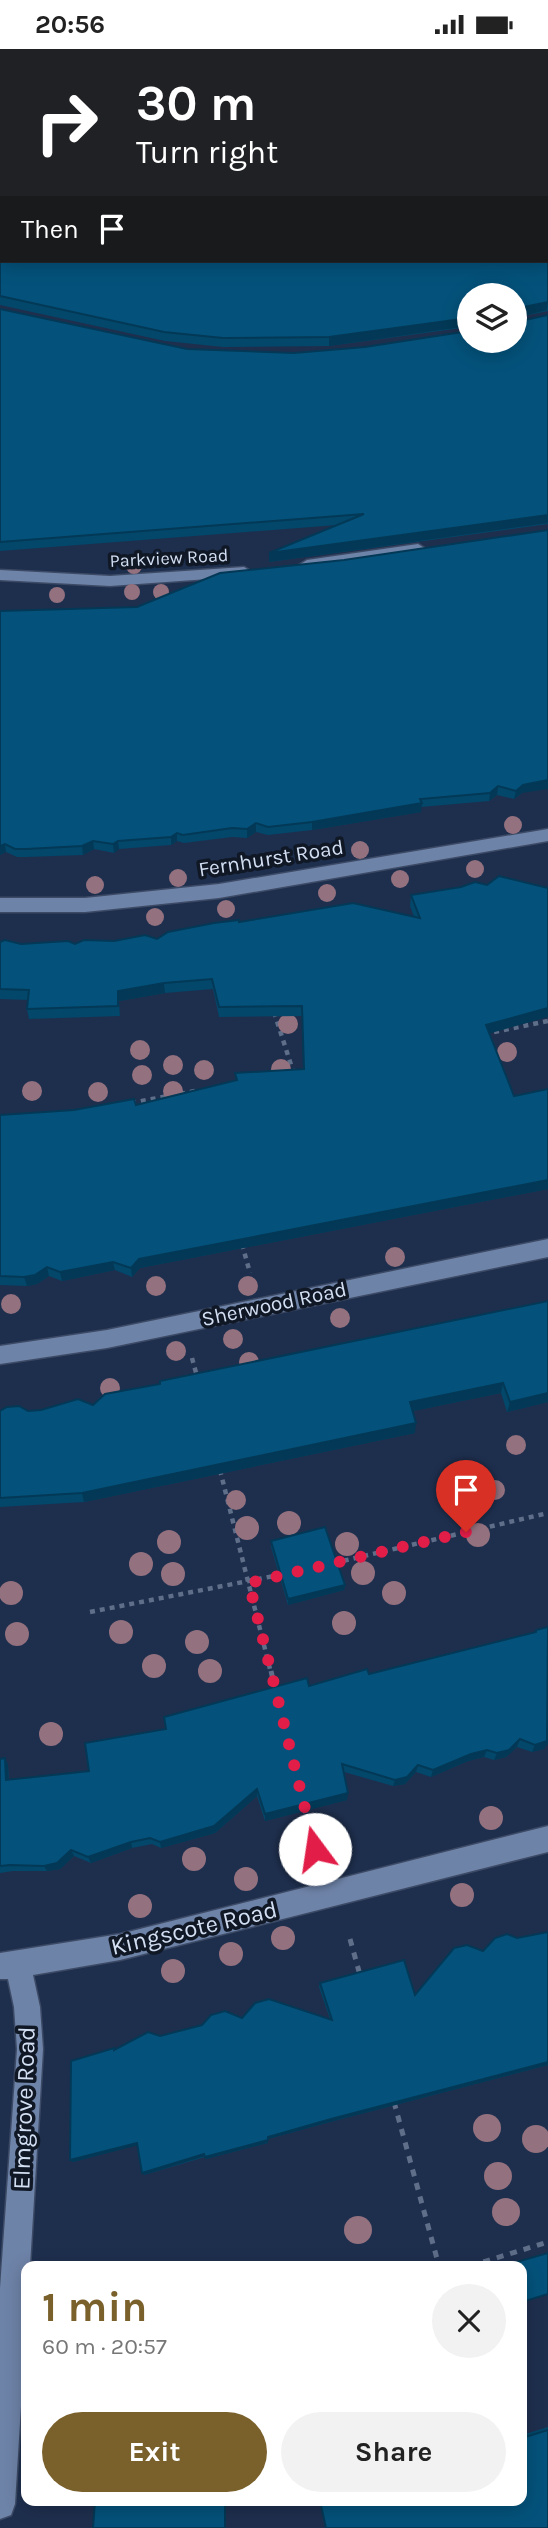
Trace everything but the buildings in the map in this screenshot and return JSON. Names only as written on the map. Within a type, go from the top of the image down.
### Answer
[{"type":"street","points":[[289,567],[438,547]]},
{"type":"street","name":"Parkview Road","points":[[0,575],[110,581],[264,570]]},
{"type":"street","name":"Fernhurst Road","points":[[0,905],[85,905],[219,891],[548,835]]},
{"type":"street","name":"Sherwood Road","points":[[0,1355],[107,1339],[548,1248]]},
{"type":"street","name":"Kingscote Road","points":[[9,1966],[120,1947],[548,1839]]},
{"type":"street","name":"Elmgrove Road","points":[[0,2504],[30,2049],[27,2007],[9,1966]]},
{"type":"path","points":[[270,1000],[294,1074],[281,1076]]},
{"type":"path","points":[[481,1035],[548,1021]]},
{"type":"path","points":[[125,1104],[203,1089]]},
{"type":"path","points":[[240,1237],[251,1277]]},
{"type":"path","points":[[191,1354],[198,1381]]},
{"type":"path","points":[[218,1462],[278,1702]]},
{"type":"path","points":[[330,1564],[548,1513]]},
{"type":"path","points":[[90,1612],[249,1583],[289,1573]]},
{"type":"path","points":[[302,1796],[315,1849]]},
{"type":"path","points":[[350,1939],[361,1978]]},
{"type":"path","points":[[393,2096],[438,2261]]},
{"type":"path","points":[[486,2261],[548,2242]]},
{"type":"route","points":[[315,1849],[249,1583],[466,1532]]}]
